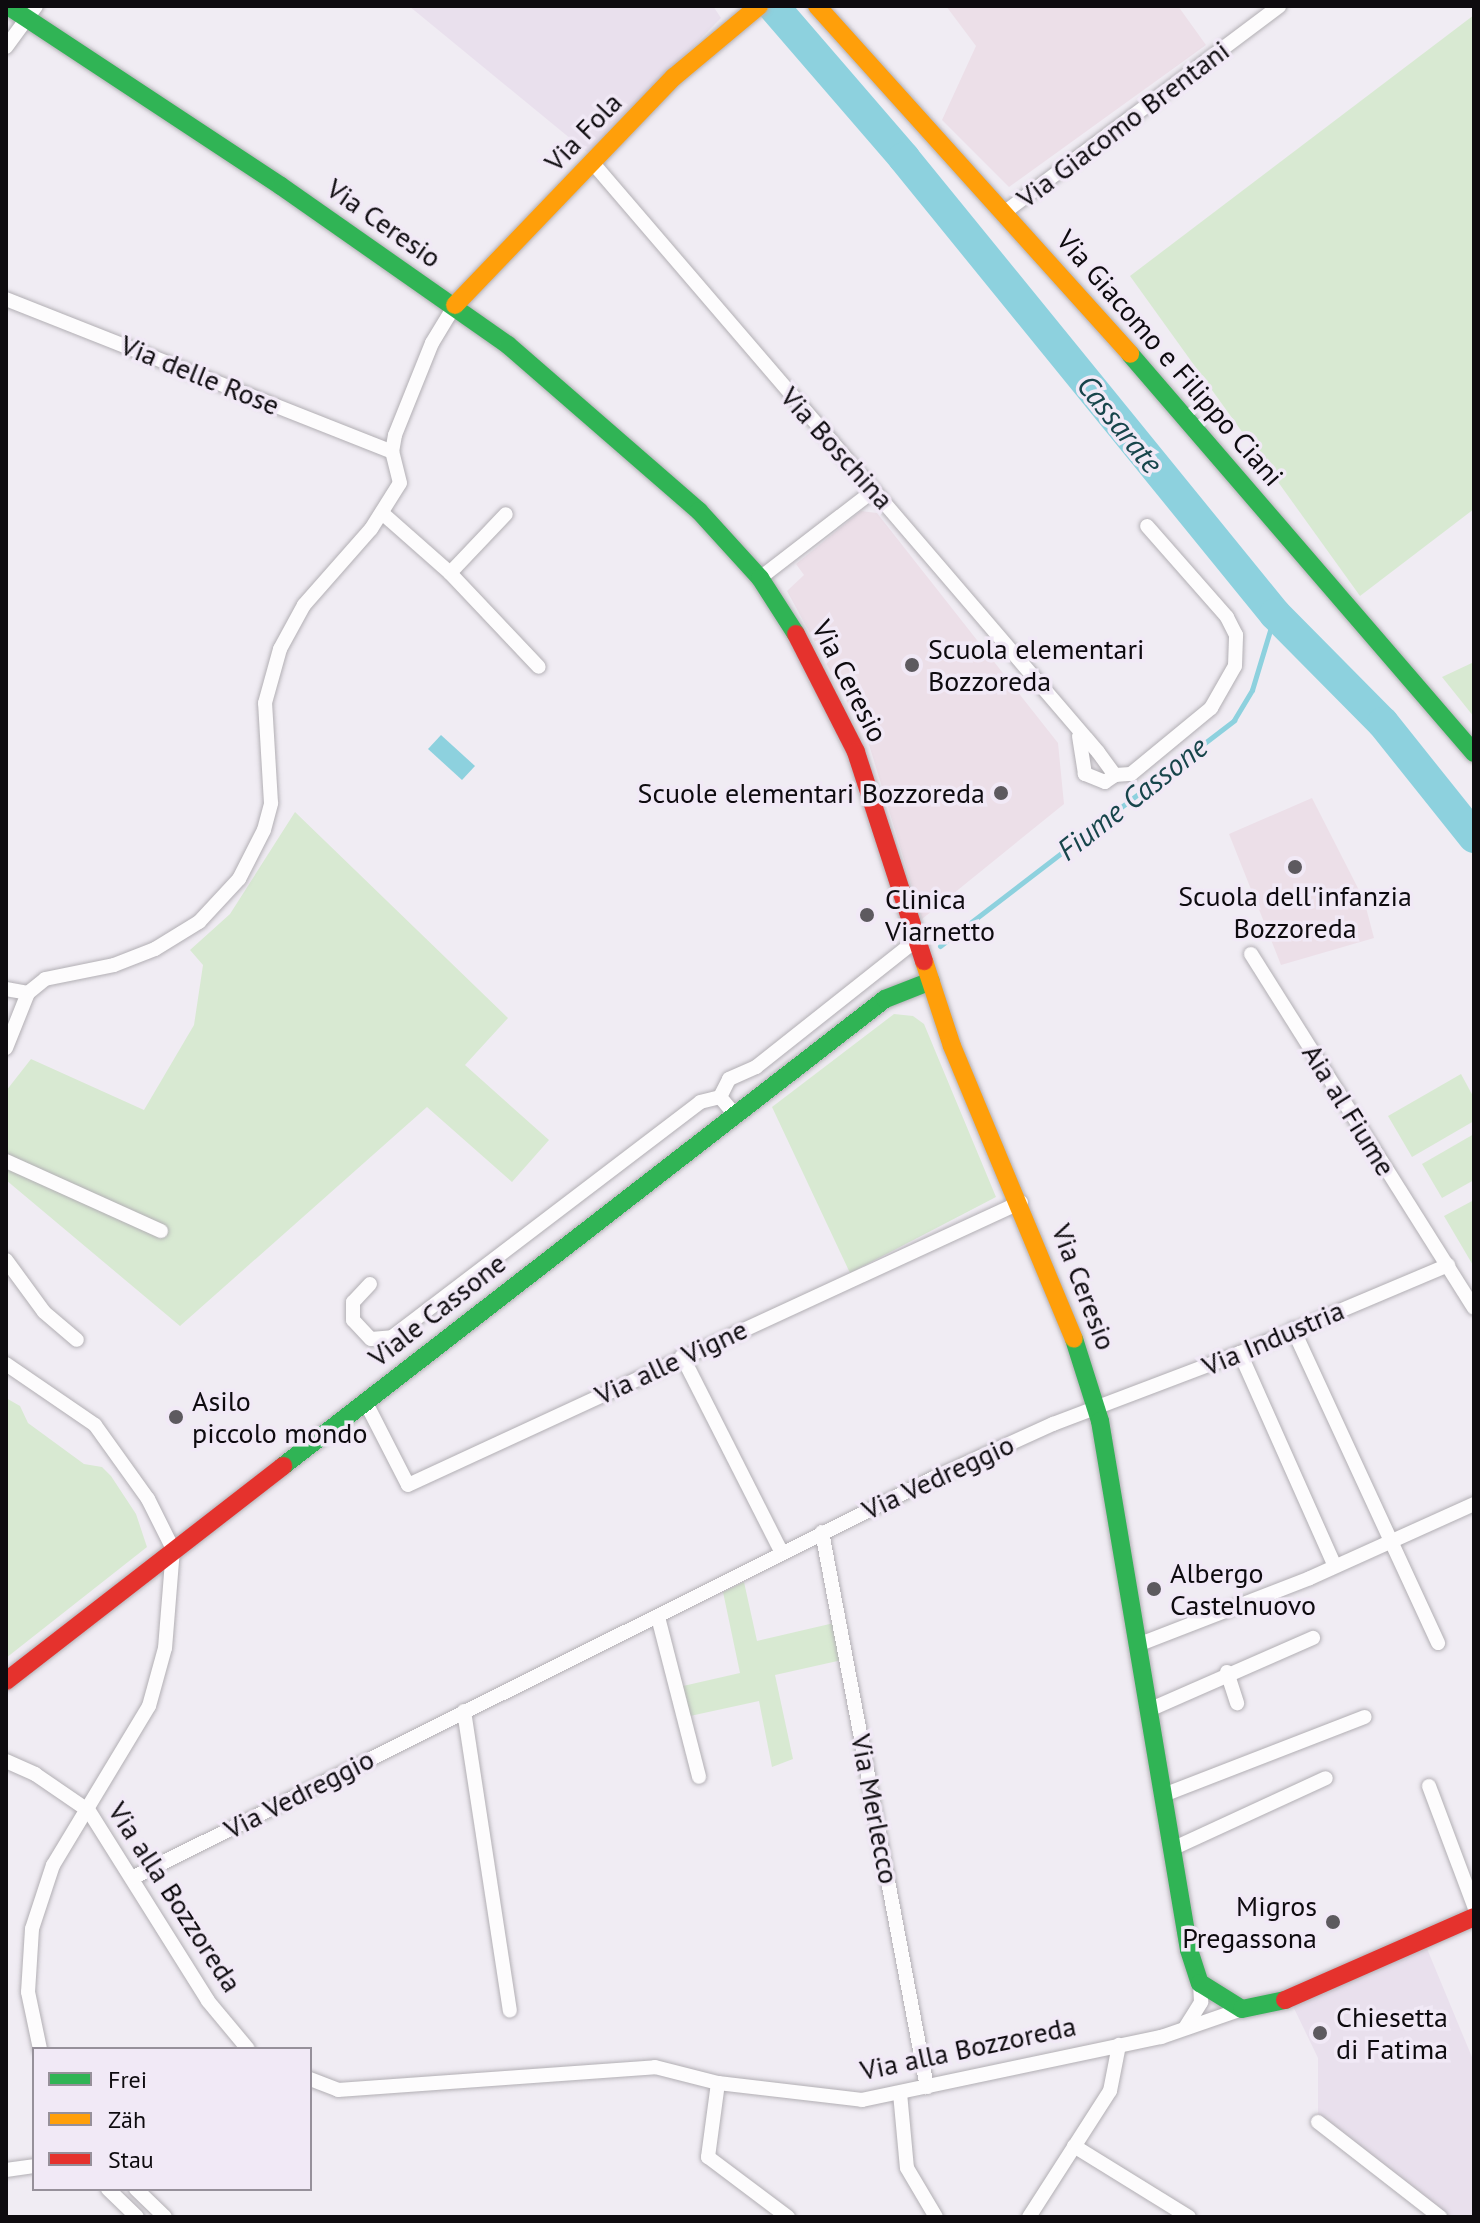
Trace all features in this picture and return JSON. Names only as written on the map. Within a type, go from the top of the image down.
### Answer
[{"type":"main road","name":"Via Ceresio","points":[[8,6],[32,12],[455,305],[575,402],[699,511],[760,578],[798,636],[856,752],[920,937],[952,1046],[1021,1202],[1097,1407],[1166,1794],[1189,1950],[1200,1983]]},
{"type":"main road","name":"Via Giacomo e Filippo Ciani","points":[[817,6],[1005,212],[1474,753]]},
{"type":"main road","name":"Via Fola","points":[[455,305],[697,55],[751,12]]},
{"type":"main road","name":"Viale Cassone","points":[[6,1681],[885,999],[931,981]]},
{"type":"main road","name":"Via alla Bozzoreda","points":[[1242,2009],[1290,2000],[1474,1917]]},
{"type":"main road","points":[[1200,1983],[1242,2009]]},
{"type":"street","name":"Via Giacomo Brentani","points":[[1005,212],[1279,6]]},
{"type":"street","points":[[6,47],[32,12]]},
{"type":"street","name":"Via Boschina","points":[[592,162],[1115,775],[1095,782],[1085,774],[1079,736]]},
{"type":"street","name":"Via delle Rose","points":[[6,299],[392,452]]},
{"type":"street","points":[[6,1048],[28,993],[53,976],[114,965],[181,936],[239,879],[264,830],[271,803],[265,703],[280,649],[304,605],[382,513],[400,483],[392,452],[400,416],[455,305]]},
{"type":"street","points":[[760,578],[873,491]]},
{"type":"street","points":[[382,513],[450,573],[539,667]]},
{"type":"street","points":[[450,573],[506,514]]},
{"type":"street","points":[[1115,775],[1131,774],[1211,708],[1235,666],[1236,635],[1227,617],[1147,526]]},
{"type":"street","name":"Viale Cassone","points":[[370,1284],[353,1302],[353,1320],[371,1339],[392,1337],[700,1102],[720,1097],[729,1079],[756,1067],[920,937]]},
{"type":"street","name":"Aia al Fiume","points":[[1251,954],[1474,1308]]},
{"type":"street","points":[[6,989],[28,993]]},
{"type":"street","points":[[720,1097],[735,1115]]},
{"type":"street","points":[[6,1161],[161,1231]]},
{"type":"street","name":"Via alle Vigne","points":[[365,1401],[408,1485],[1021,1202]]},
{"type":"street","points":[[6,1260],[28,1283],[44,1312],[77,1340]]},
{"type":"street","name":"Via Industria","points":[[1097,1407],[1240,1353],[1448,1265]]},
{"type":"street","points":[[1293,1329],[1438,1643]]},
{"type":"street","points":[[1240,1353],[1335,1566]]},
{"type":"street","points":[[682,1356],[782,1553]]},
{"type":"street","points":[[6,1364],[95,1425],[141,1488],[173,1549],[165,1648],[149,1706],[89,1811],[53,1865],[32,1929],[28,1992],[40,2047]]},
{"type":"street","name":"Via Vedreggio","points":[[134,1877],[658,1617],[822,1532],[1097,1407]]},
{"type":"street","points":[[1140,1644],[1335,1566],[1474,1504]]},
{"type":"street","name":"Via Merlecco","points":[[822,1532],[927,2087]]},
{"type":"street","points":[[658,1617],[699,1777]]},
{"type":"street","points":[[1151,1709],[1227,1672],[1313,1638]]},
{"type":"street","points":[[1227,1672],[1237,1703]]},
{"type":"street","points":[[464,1711],[510,2010]]},
{"type":"street","points":[[1166,1794],[1365,1717]]},
{"type":"street","name":"Via alla Bozzoreda","points":[[6,1761],[35,1774],[89,1811],[134,1877],[208,2001],[246,2047]]},
{"type":"street","points":[[1174,1848],[1326,1778]]},
{"type":"street","points":[[1429,1786],[1474,1906]]},
{"type":"street","points":[[1185,2028],[1201,2002],[1200,1983]]},
{"type":"street","name":"Via alla Bozzoreda","points":[[312,2080],[338,2090],[655,2067],[718,2083],[848,2100],[900,2093],[1119,2045],[1204,2024],[1242,2009]]},
{"type":"street","points":[[1029,2217],[1110,2091],[1119,2045]]},
{"type":"street","points":[[718,2083],[708,2157],[788,2217]]},
{"type":"street","points":[[312,2093],[338,2090]]},
{"type":"street","points":[[900,2093],[907,2168],[936,2217]]},
{"type":"street","points":[[1318,2122],[1440,2217]]},
{"type":"street","points":[[1074,2146],[1189,2217]]},
{"type":"street","points":[[6,2170],[32,2166]]},
{"type":"street","points":[[110,2191],[137,2217]]},
{"type":"street","points":[[138,2191],[165,2217]]},
{"type":"shaded area","points":[[409,6],[713,6],[721,18],[588,153]]},
{"type":"shaded area","points":[[946,6],[1178,6],[1206,45],[1009,187],[942,120],[976,46]]},
{"type":"shaded area","name":"Scuola elementari Bozzoreda","points":[[861,511],[877,513],[1058,743],[1064,804],[922,919],[867,738],[787,591],[804,575],[796,564]]},
{"type":"shaded area","name":"Scuola dell'infanzia Bozzoreda","points":[[1312,798],[1364,900],[1374,938],[1281,965],[1229,834]]},
{"type":"shaded area","points":[[1423,1939],[1474,2062],[1474,2217],[1440,2217],[1318,2122],[1318,2058],[1290,2000]]},
{"type":"green space","points":[[1474,15],[1474,509],[1360,596],[1130,276]]},
{"type":"green space","points":[[1474,662],[1474,717],[1442,677]]},
{"type":"green space","points":[[295,812],[508,1018],[465,1065],[549,1140],[512,1182],[427,1107],[180,1326],[6,1180],[6,1091],[31,1059],[144,1110],[194,1025],[203,965],[190,950],[230,914]]},
{"type":"green space","points":[[894,1014],[913,1016],[924,1024],[996,1197],[850,1273],[772,1107]]},
{"type":"green space","points":[[1461,1074],[1474,1098],[1474,1121],[1412,1157],[1388,1116]]},
{"type":"green space","points":[[1474,1134],[1474,1180],[1442,1198],[1422,1164]]},
{"type":"green space","points":[[1474,1200],[1474,1267],[1444,1216]]},
{"type":"green space","points":[[6,1398],[20,1406],[28,1423],[84,1464],[102,1467],[111,1476],[136,1514],[147,1547],[6,1658]]},
{"type":"green space","points":[[744,1582],[757,1641],[834,1623],[842,1660],[775,1675],[793,1759],[772,1767],[759,1701],[690,1716],[683,1686],[740,1673],[723,1592]]},
{"type":"water","points":[[441,735],[475,766],[462,780],[428,749]]},
{"type":"waterway","name":"Cassarate","points":[[773,6],[904,158],[1275,614],[1383,723],[1474,837]]},
{"type":"waterway","name":"Fiume Cassone","points":[[940,946],[1234,720],[1252,690],[1275,614]]},
{"type":"traffic: fast","points":[[8,6],[281,186],[508,345],[699,511],[760,578],[796,634]]},
{"type":"traffic: fast","points":[[1130,354],[1474,753]]},
{"type":"traffic: fast","points":[[283,1466],[885,999],[931,981]]},
{"type":"traffic: fast","points":[[1074,1339],[1100,1421],[1189,1950],[1200,1983],[1242,2009],[1285,2000]]},
{"type":"traffic: slow","points":[[455,305],[674,77],[759,6]]},
{"type":"traffic: slow","points":[[817,6],[1130,354]]},
{"type":"traffic: slow","points":[[924,961],[952,1046],[1074,1339]]},
{"type":"traffic: jam","points":[[796,634],[856,752],[924,961]]},
{"type":"traffic: jam","points":[[6,1681],[283,1466]]},
{"type":"traffic: jam","points":[[1285,2000],[1474,1917]]},
{"type":"place","name":"Scuola elementari Bozzoreda","points":[[912,665]]},
{"type":"place","name":"Scuole elementari Bozzoreda","points":[[1001,793]]},
{"type":"place","name":"Scuola dell'infanzia Bozzoreda","points":[[1295,867]]},
{"type":"place","name":"Clinica Viarnetto","points":[[867,915]]},
{"type":"place","name":"Asilo piccolo mondo","points":[[176,1417]]},
{"type":"place","name":"Albergo Castelnuovo","points":[[1154,1589]]},
{"type":"place","name":"Migros Pregassona","points":[[1333,1922]]},
{"type":"place","name":"Chiesetta di Fatima","points":[[1320,2033]]}]
